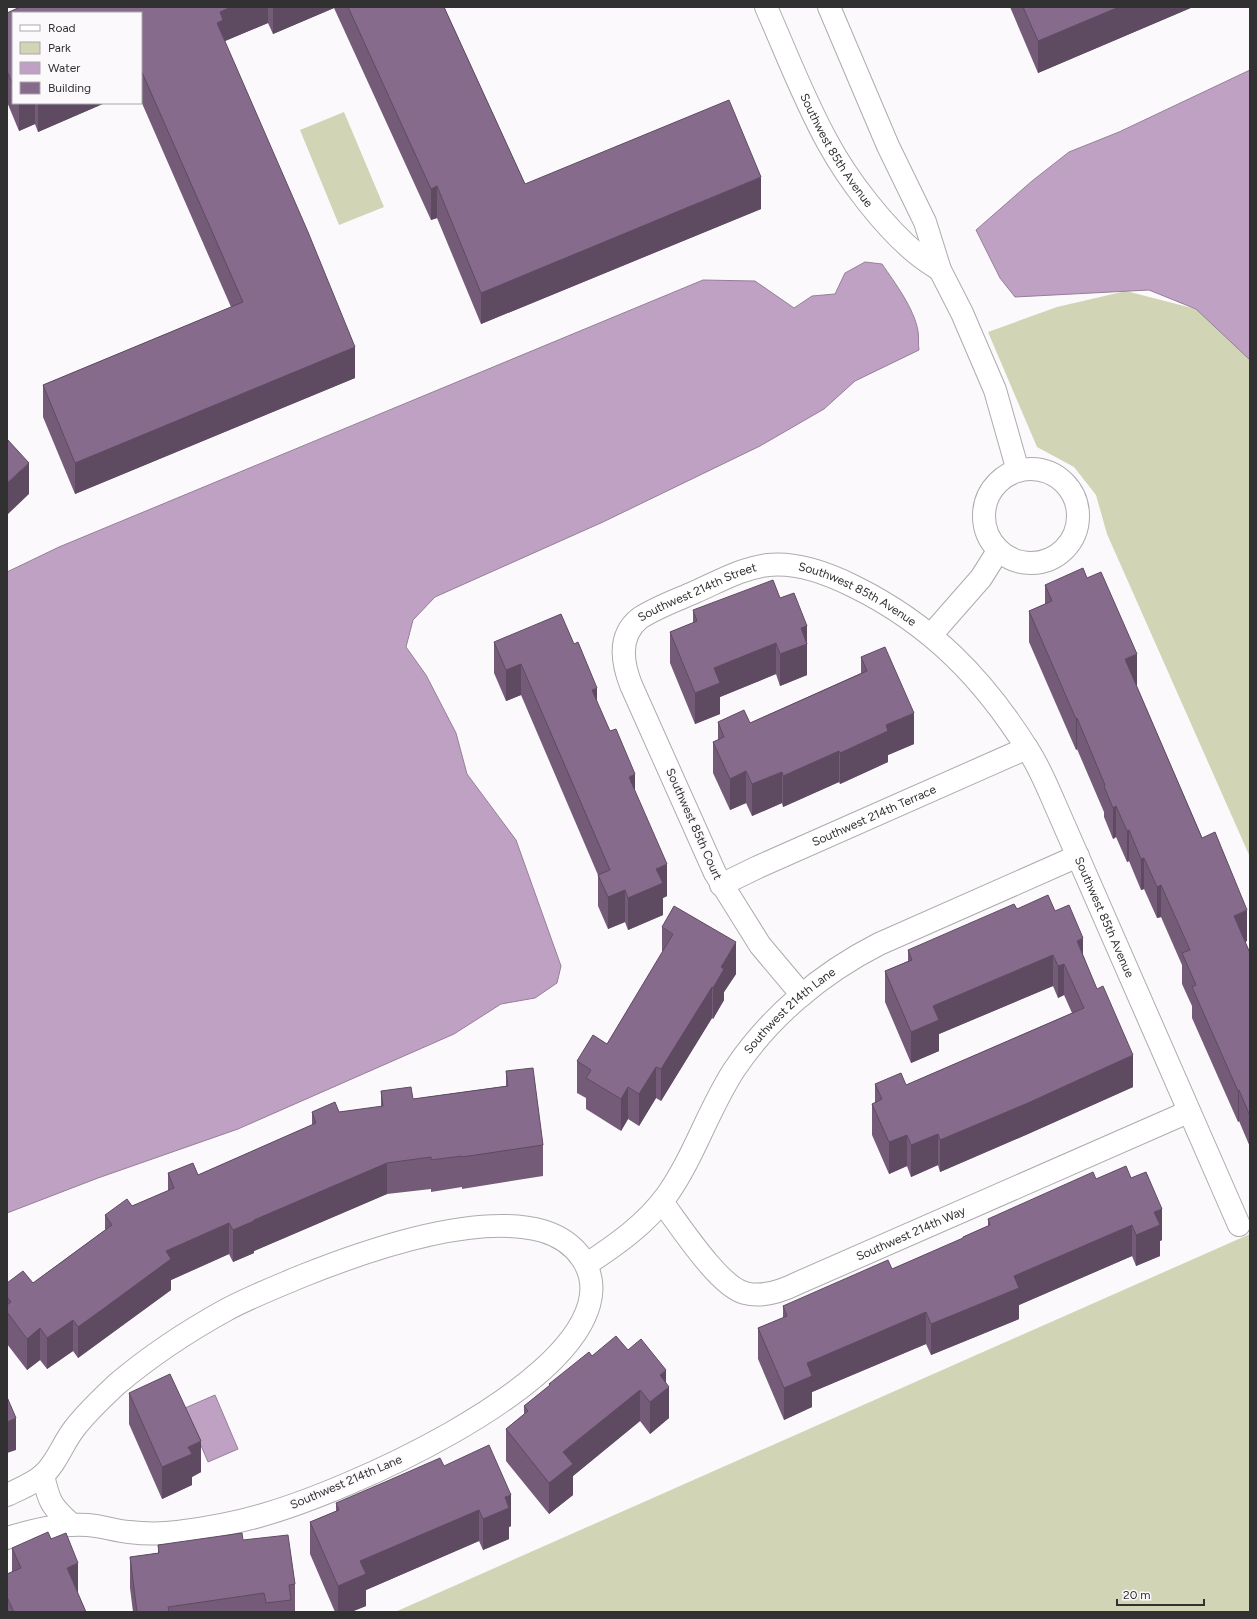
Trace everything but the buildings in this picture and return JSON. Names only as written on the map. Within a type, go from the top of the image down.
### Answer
[{"type":"street","name":"Southwest 85th Avenue","points":[[766,7],[820,128],[838,160],[866,199],[891,230],[918,255],[940,270]]},
{"type":"street","name":"Southwest 85th Avenue","points":[[829,7],[888,146],[924,222],[940,270],[995,390],[1018,471]]},
{"type":"street","points":[[1032,469],[1046,471],[1058,478],[1069,488],[1075,500],[1078,514],[1077,528],[1072,540],[1063,552],[1051,559],[1037,564],[1023,563],[1010,559],[998,551],[990,541],[985,530],[983,518],[984,505],[989,494],[996,483],[1006,476],[1018,471],[1032,469]]},
{"type":"street","points":[[931,635],[980,578],[998,551]]},
{"type":"street","name":"Southwest 214th Street","points":[[626,636],[636,621],[652,612],[743,571],[769,565],[778,565]]},
{"type":"street","name":"Southwest 85th Avenue","points":[[778,565],[805,568],[839,580],[886,604],[931,635],[959,660],[990,694],[1018,733],[1042,777],[1078,856],[1188,1112],[1239,1225]]},
{"type":"street","name":"Southwest 85th Court","points":[[626,636],[623,650],[627,674],[705,853],[721,885],[760,945],[802,995]]},
{"type":"street","name":"Southwest 214th Terrace","points":[[721,885],[758,867],[1027,748]]},
{"type":"street","name":"Southwest 214th Lane","points":[[587,1264],[629,1234],[662,1202],[672,1187],[734,1070],[763,1033],[802,995],[836,969],[873,947],[1078,856]]},
{"type":"street","name":"Southwest 214th Way","points":[[662,1202],[704,1258],[728,1284],[736,1290],[744,1293],[768,1294],[798,1284],[1188,1112]]},
{"type":"street","name":"Southwest 214th Lane","points":[[7,1495],[30,1484],[43,1475],[51,1467],[62,1446],[76,1426],[120,1382],[149,1359],[202,1324],[234,1306],[339,1261],[392,1245],[447,1232],[490,1226],[514,1226],[546,1232],[565,1240],[587,1264],[591,1278],[590,1301],[585,1317],[579,1328],[558,1354],[524,1384],[494,1406],[450,1434],[400,1460],[306,1501],[265,1515],[218,1526],[173,1533],[154,1534],[130,1532],[92,1525],[71,1524],[53,1526],[7,1538]]},
{"type":"street","points":[[43,1475],[50,1500],[55,1510],[71,1524]]},
{"type":"green space","points":[[344,112],[384,207],[339,225],[300,130]]},
{"type":"green space","points":[[1126,291],[1196,309],[1250,359],[1250,857],[1107,534],[1096,495],[1074,467],[1037,447],[988,332],[1057,307]]},
{"type":"green space","points":[[1250,1234],[1250,1612],[395,1612]]},
{"type":"water","points":[[1250,70],[1250,360],[1196,309],[1149,290],[1015,297],[1000,278],[976,230],[1032,181],[1069,152],[1119,132]]},
{"type":"water","points":[[865,262],[882,264],[898,287],[916,322],[919,350],[855,381],[824,409],[760,446],[603,522],[435,597],[413,620],[406,647],[426,675],[456,733],[467,774],[516,840],[561,966],[557,983],[535,998],[501,1004],[454,1034],[238,1129],[98,1178],[7,1213],[7,572],[59,547],[703,280],[755,281],[794,308],[812,296],[835,294],[845,273]]},
{"type":"water","points":[[215,1395],[238,1449],[208,1462],[185,1408]]}]
